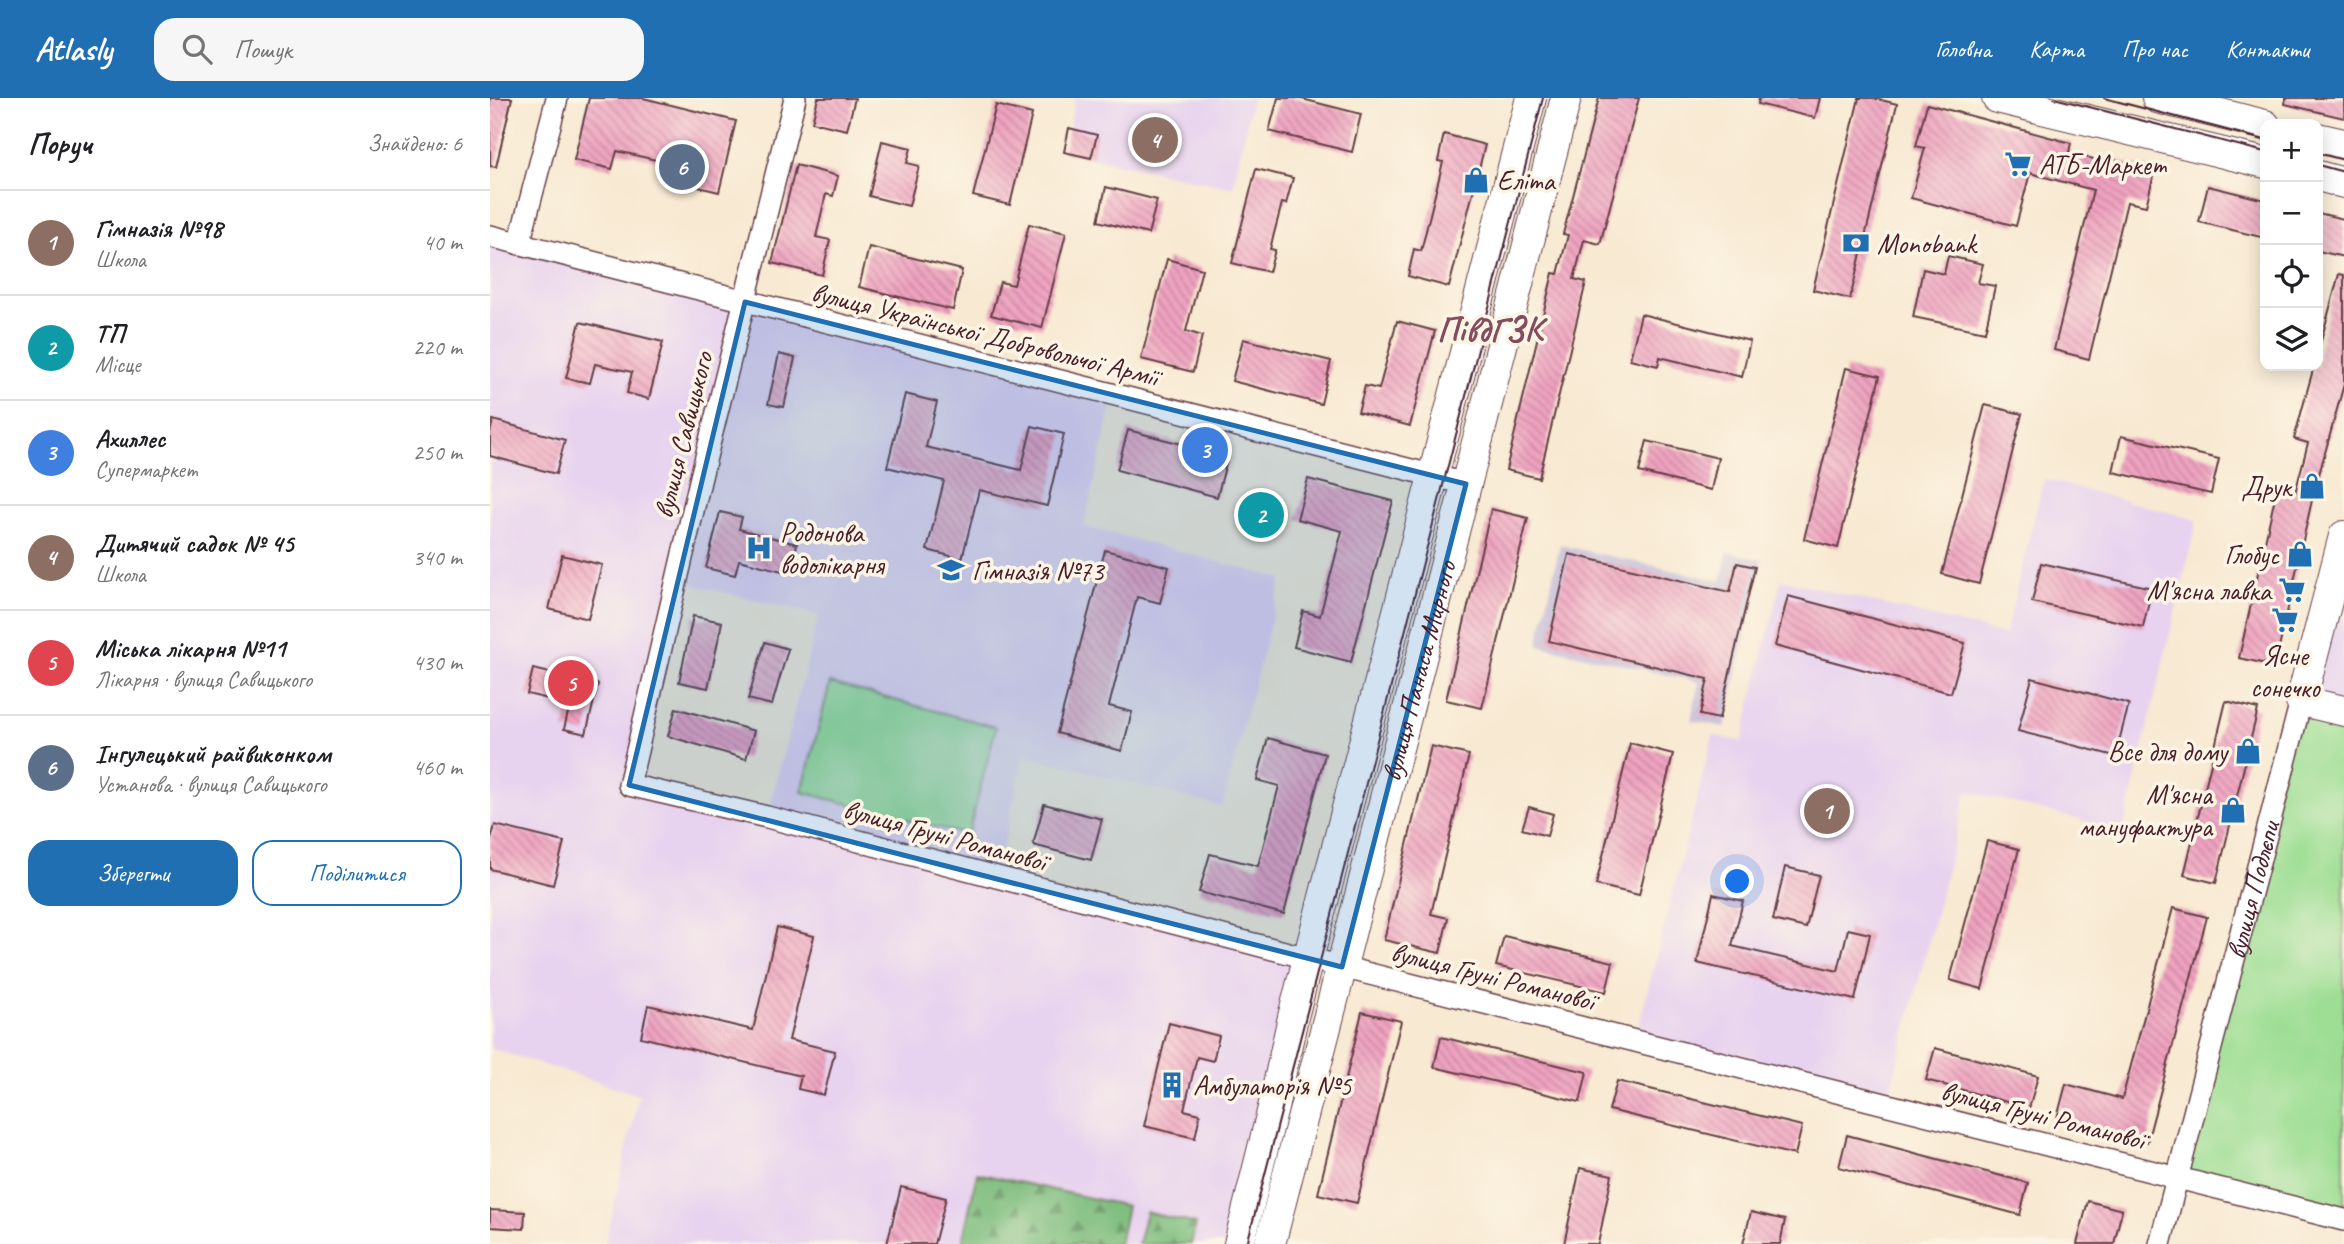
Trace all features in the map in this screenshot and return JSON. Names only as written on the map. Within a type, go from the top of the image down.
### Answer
[{"type":"main road","name":"вулиця Панаса Мирного","points":[[1239,1244],[1308,958],[1531,98]]},
{"type":"main road","name":"вулиця Панаса Мирного","points":[[1270,1244],[1566,98]]},
{"type":"main road","points":[[1997,98],[2260,162]]},
{"type":"main road","points":[[2157,98],[2260,124]]},
{"type":"main road","points":[[2323,139],[2344,144]]},
{"type":"main road","points":[[2323,177],[2344,183]]},
{"type":"main road","name":"вулиця Подлєпи","points":[[2301,701],[2344,536]]},
{"type":"main road","points":[[2301,701],[2344,711]]},
{"type":"street","points":[[519,244],[556,98]]},
{"type":"street","name":"вулиця Савицького","points":[[629,785],[700,481],[795,98]]},
{"type":"street","name":"вулиця Української Добровольчої Армії","points":[[490,236],[1466,484]]},
{"type":"street","name":"вулиця Подлєпи","points":[[2160,1244],[2301,701]]},
{"type":"street","name":"вулиця Груні Романової","points":[[629,785],[767,817],[1342,967],[2344,1220]]},
{"type":"highlighted area","points":[[745,302],[1466,484],[1342,967],[629,785]]},
{"type":"shaded area","points":[[1075,98],[1252,98],[1233,188],[1064,152]]},
{"type":"shaded area","points":[[490,236],[1114,396],[1084,526],[1282,579],[1222,807],[1024,755],[996,877],[767,817],[819,615],[677,581],[629,785],[1308,958],[1239,1244],[605,1244],[639,1095],[490,1048]]},
{"type":"shaded area","points":[[2044,479],[2197,520],[2123,831],[1967,791],[1887,1105],[1635,1040],[1713,735],[1742,742],[1781,579],[2005,635]]},
{"type":"shaded area","points":[[2344,536],[2344,711],[2301,701]]},
{"type":"shaded area","points":[[1560,545],[1721,581],[1728,552],[1762,560],[1725,727],[1691,720],[1699,682],[1538,645]]},
{"type":"green space","points":[[830,683],[996,727],[968,835],[802,792]]},
{"type":"green space","points":[[2301,701],[2344,711],[2344,1220],[2177,1178]]},
{"type":"green space","points":[[977,1173],[1127,1206],[1119,1244],[962,1244]]},
{"type":"green space","points":[[1146,1212],[1196,1224],[1191,1244],[1138,1244]]},
{"type":"building","points":[[490,98],[512,98],[496,167],[490,166]]},
{"type":"building","points":[[589,98],[643,98],[736,121],[719,192],[682,183],[686,167],[617,151],[612,169],[574,160]]},
{"type":"building","points":[[818,98],[855,98],[847,130],[812,122]]},
{"type":"building","points":[[1278,98],[1298,98],[1361,114],[1352,152],[1269,131]]},
{"type":"building","points":[[1599,98],[1639,98],[1600,244],[1584,240],[1574,279],[1586,282],[1539,478],[1506,470],[1553,273],[1558,274],[1568,235],[1563,234]]},
{"type":"building","points":[[1759,98],[1820,98],[1815,118],[1758,104]]},
{"type":"building","points":[[1859,98],[1873,98],[1897,104],[1850,299],[1813,290]]},
{"type":"building","points":[[2286,98],[2344,98],[2344,118],[2285,104]]},
{"type":"building","points":[[1927,104],[2071,143],[2069,152],[2100,161],[2101,157],[2155,170],[2146,206],[2127,202],[2089,359],[2054,350],[2093,190],[2030,173],[2016,226],[1911,198],[1925,148],[1916,146]]},
{"type":"building","points":[[996,105],[1032,114],[1010,205],[973,196]]},
{"type":"building","points":[[1069,128],[1097,135],[1091,158],[1064,152]]},
{"type":"building","points":[[1444,134],[1485,145],[1449,287],[1408,276],[1414,249],[1421,251],[1443,162],[1438,161]]},
{"type":"building","points":[[882,141],[911,148],[907,163],[919,166],[909,206],[869,196]]},
{"type":"building","points":[[796,165],[838,176],[833,196],[826,194],[816,237],[830,240],[822,275],[772,263]]},
{"type":"building","points":[[1256,169],[1293,178],[1286,204],[1282,203],[1270,249],[1275,250],[1269,272],[1232,263]]},
{"type":"building","points":[[2208,186],[2260,199],[2260,237],[2199,222]]},
{"type":"building","points":[[1106,187],[1157,200],[1148,234],[1098,221]]},
{"type":"building","points":[[2323,214],[2344,219],[2344,257],[2323,252]]},
{"type":"building","points":[[1029,224],[1066,233],[1042,328],[991,315],[1000,282],[1014,285]]},
{"type":"building","points":[[869,247],[962,270],[953,310],[859,287]]},
{"type":"building","points":[[1948,256],[1983,264],[1978,283],[1995,286],[1985,332],[1913,317],[1923,269],[1944,274]]},
{"type":"building","points":[[1167,259],[1202,269],[1186,331],[1202,336],[1193,372],[1141,359]]},
{"type":"building","points":[[2339,274],[2344,275],[2344,384],[2312,500],[2275,666],[2239,658],[2277,488],[2295,493],[2308,443],[2294,439],[2313,371],[2323,371],[2323,333]]},
{"type":"building","points":[[1641,314],[1750,341],[1742,377],[1660,357],[1658,366],[1630,359]]},
{"type":"building","points":[[1397,321],[1435,331],[1410,426],[1358,412],[1365,386],[1379,389]]},
{"type":"building","points":[[580,322],[663,342],[649,399],[627,393],[632,372],[595,364],[590,383],[566,378]]},
{"type":"building","points":[[1243,339],[1331,361],[1321,404],[1232,381]]},
{"type":"building","points":[[779,354],[795,358],[784,407],[768,404]]},
{"type":"building","points":[[1846,368],[1880,376],[1838,548],[1804,539]]},
{"type":"building","points":[[905,394],[937,402],[926,447],[1021,470],[1032,426],[1064,434],[1047,506],[979,490],[962,559],[927,550],[944,481],[887,467]]},
{"type":"building","points":[[1985,405],[2022,414],[1979,584],[1942,574]]},
{"type":"building","points":[[493,420],[565,440],[556,474],[490,456]]},
{"type":"building","points":[[1128,430],[1228,456],[1217,497],[1117,470]]},
{"type":"building","points":[[2121,436],[2219,459],[2211,494],[2113,472]]},
{"type":"building","points":[[1647,441],[1718,458],[1711,490],[1639,472]]},
{"type":"building","points":[[1308,479],[1393,501],[1351,662],[1294,647],[1303,611],[1320,616],[1342,531],[1297,519]]},
{"type":"building","points":[[1251,504],[1275,509],[1271,526],[1248,522]]},
{"type":"building","points":[[1491,509],[1528,518],[1482,708],[1446,700]]},
{"type":"building","points":[[720,512],[742,517],[739,529],[797,544],[790,573],[739,560],[735,575],[706,568]]},
{"type":"building","points":[[1105,550],[1169,567],[1160,603],[1137,597],[1109,706],[1132,712],[1122,751],[1057,733]]},
{"type":"building","points":[[1569,554],[1730,592],[1737,563],[1755,567],[1719,719],[1700,715],[1708,679],[1549,641]]},
{"type":"building","points":[[562,555],[602,565],[588,619],[549,609]]},
{"type":"building","points":[[2041,563],[2152,588],[2143,627],[2032,602]]},
{"type":"building","points":[[1788,596],[1965,643],[1951,693],[1775,646]]},
{"type":"building","points":[[693,616],[722,622],[708,688],[679,682]]},
{"type":"building","points":[[765,642],[788,649],[772,705],[748,699]]},
{"type":"building","points":[[533,669],[598,684],[586,734],[564,729],[570,704],[527,694]]},
{"type":"building","points":[[2032,678],[2129,704],[2115,756],[2018,731]]},
{"type":"building","points":[[2226,701],[2258,709],[2216,883],[2184,875]]},
{"type":"building","points":[[676,708],[754,731],[746,759],[668,736]]},
{"type":"building","points":[[1268,738],[1325,754],[1284,914],[1199,892],[1210,854],[1258,866],[1279,786],[1257,780]]},
{"type":"building","points":[[1630,743],[1673,754],[1639,895],[1596,885]]},
{"type":"building","points":[[1431,746],[1469,755],[1431,914],[1448,918],[1440,953],[1384,940]]},
{"type":"building","points":[[1044,804],[1102,819],[1091,860],[1033,845]]},
{"type":"building","points":[[1529,807],[1553,814],[1547,836],[1522,829]]},
{"type":"building","points":[[495,825],[564,842],[553,885],[490,869],[490,843]]},
{"type":"building","points":[[1987,841],[2019,849],[1982,989],[1950,980]]},
{"type":"building","points":[[1785,867],[1819,875],[1806,928],[1773,920]]},
{"type":"building","points":[[1713,894],[1743,901],[1732,946],[1838,971],[1848,929],[1870,934],[1855,1000],[1697,963]]},
{"type":"building","points":[[2173,908],[2207,917],[2147,1142],[2057,1118],[2066,1084],[2122,1099]]},
{"type":"building","points":[[777,927],[814,936],[789,1040],[835,1051],[824,1095],[798,1089],[801,1076],[641,1037],[648,1005],[753,1030]]},
{"type":"building","points":[[1504,936],[1613,962],[1606,992],[1496,966]]},
{"type":"building","points":[[1362,1012],[1401,1021],[1357,1203],[1318,1194]]},
{"type":"building","name":"Амбулаторія №5","points":[[1169,1023],[1219,1036],[1213,1061],[1197,1057],[1184,1110],[1200,1114],[1195,1138],[1144,1126]]},
{"type":"building","points":[[1441,1037],[1587,1072],[1580,1102],[1434,1067]]},
{"type":"building","points":[[1935,1048],[2038,1076],[2029,1108],[1926,1080]]},
{"type":"building","points":[[1617,1081],[1802,1126],[1795,1155],[1609,1110]]},
{"type":"building","points":[[1847,1135],[2028,1183],[2020,1215],[1839,1167]]},
{"type":"building","points":[[1580,1168],[1612,1175],[1598,1244],[1564,1244]]},
{"type":"building","points":[[901,1187],[946,1198],[934,1244],[887,1244]]},
{"type":"building","points":[[2088,1201],[2122,1210],[2114,1244],[2077,1244]]},
{"type":"building","points":[[490,1210],[525,1212],[524,1229],[490,1227]]},
{"type":"building","points":[[1751,1212],[1785,1220],[1780,1244],[1743,1244]]},
{"type":"tram line","points":[[1247,1244],[1543,98]]},
{"type":"tram line","points":[[2054,98],[2260,151]]},
{"type":"tram line","points":[[2104,98],[2260,139]]},
{"type":"tram line","points":[[2323,154],[2344,160]]},
{"type":"tram line","points":[[2323,166],[2344,172]]},
{"type":"place","name":"Дитячий садок № 45","points":[[1155,140]]},
{"type":"place","name":"АТБ-Маркет","points":[[2018,164]]},
{"type":"place","name":"Інгулецький райвиконком","points":[[682,167]]},
{"type":"place","name":"Еліта","points":[[1476,180]]},
{"type":"place","name":"Monobank","points":[[1856,243]]},
{"type":"place","name":"Ахиллес","points":[[1205,450]]},
{"type":"place","name":"Друк","points":[[2312,486]]},
{"type":"place","name":"ТП","points":[[1261,515]]},
{"type":"place","name":"Родонова водолікарня","points":[[759,548]]},
{"type":"place","name":"Глобус","points":[[2300,554]]},
{"type":"place","name":"Гімназія №73","points":[[951,570]]},
{"type":"place","name":"М'ясна лавка","points":[[2292,590]]},
{"type":"place","name":"Ясне сонечко","points":[[2285,620]]},
{"type":"place","name":"Міська лікарня №11","points":[[571,683]]},
{"type":"place","name":"Все для дому","points":[[2248,751]]},
{"type":"place","name":"М'ясна мануфактура","points":[[2233,810]]},
{"type":"place","name":"Гімназія №98","points":[[1827,811]]},
{"type":"place","name":"Амбулаторія №5","points":[[1172,1085]]},
{"type":"district","name":"ПівдГЗК","points":[[1490,329]]}]
